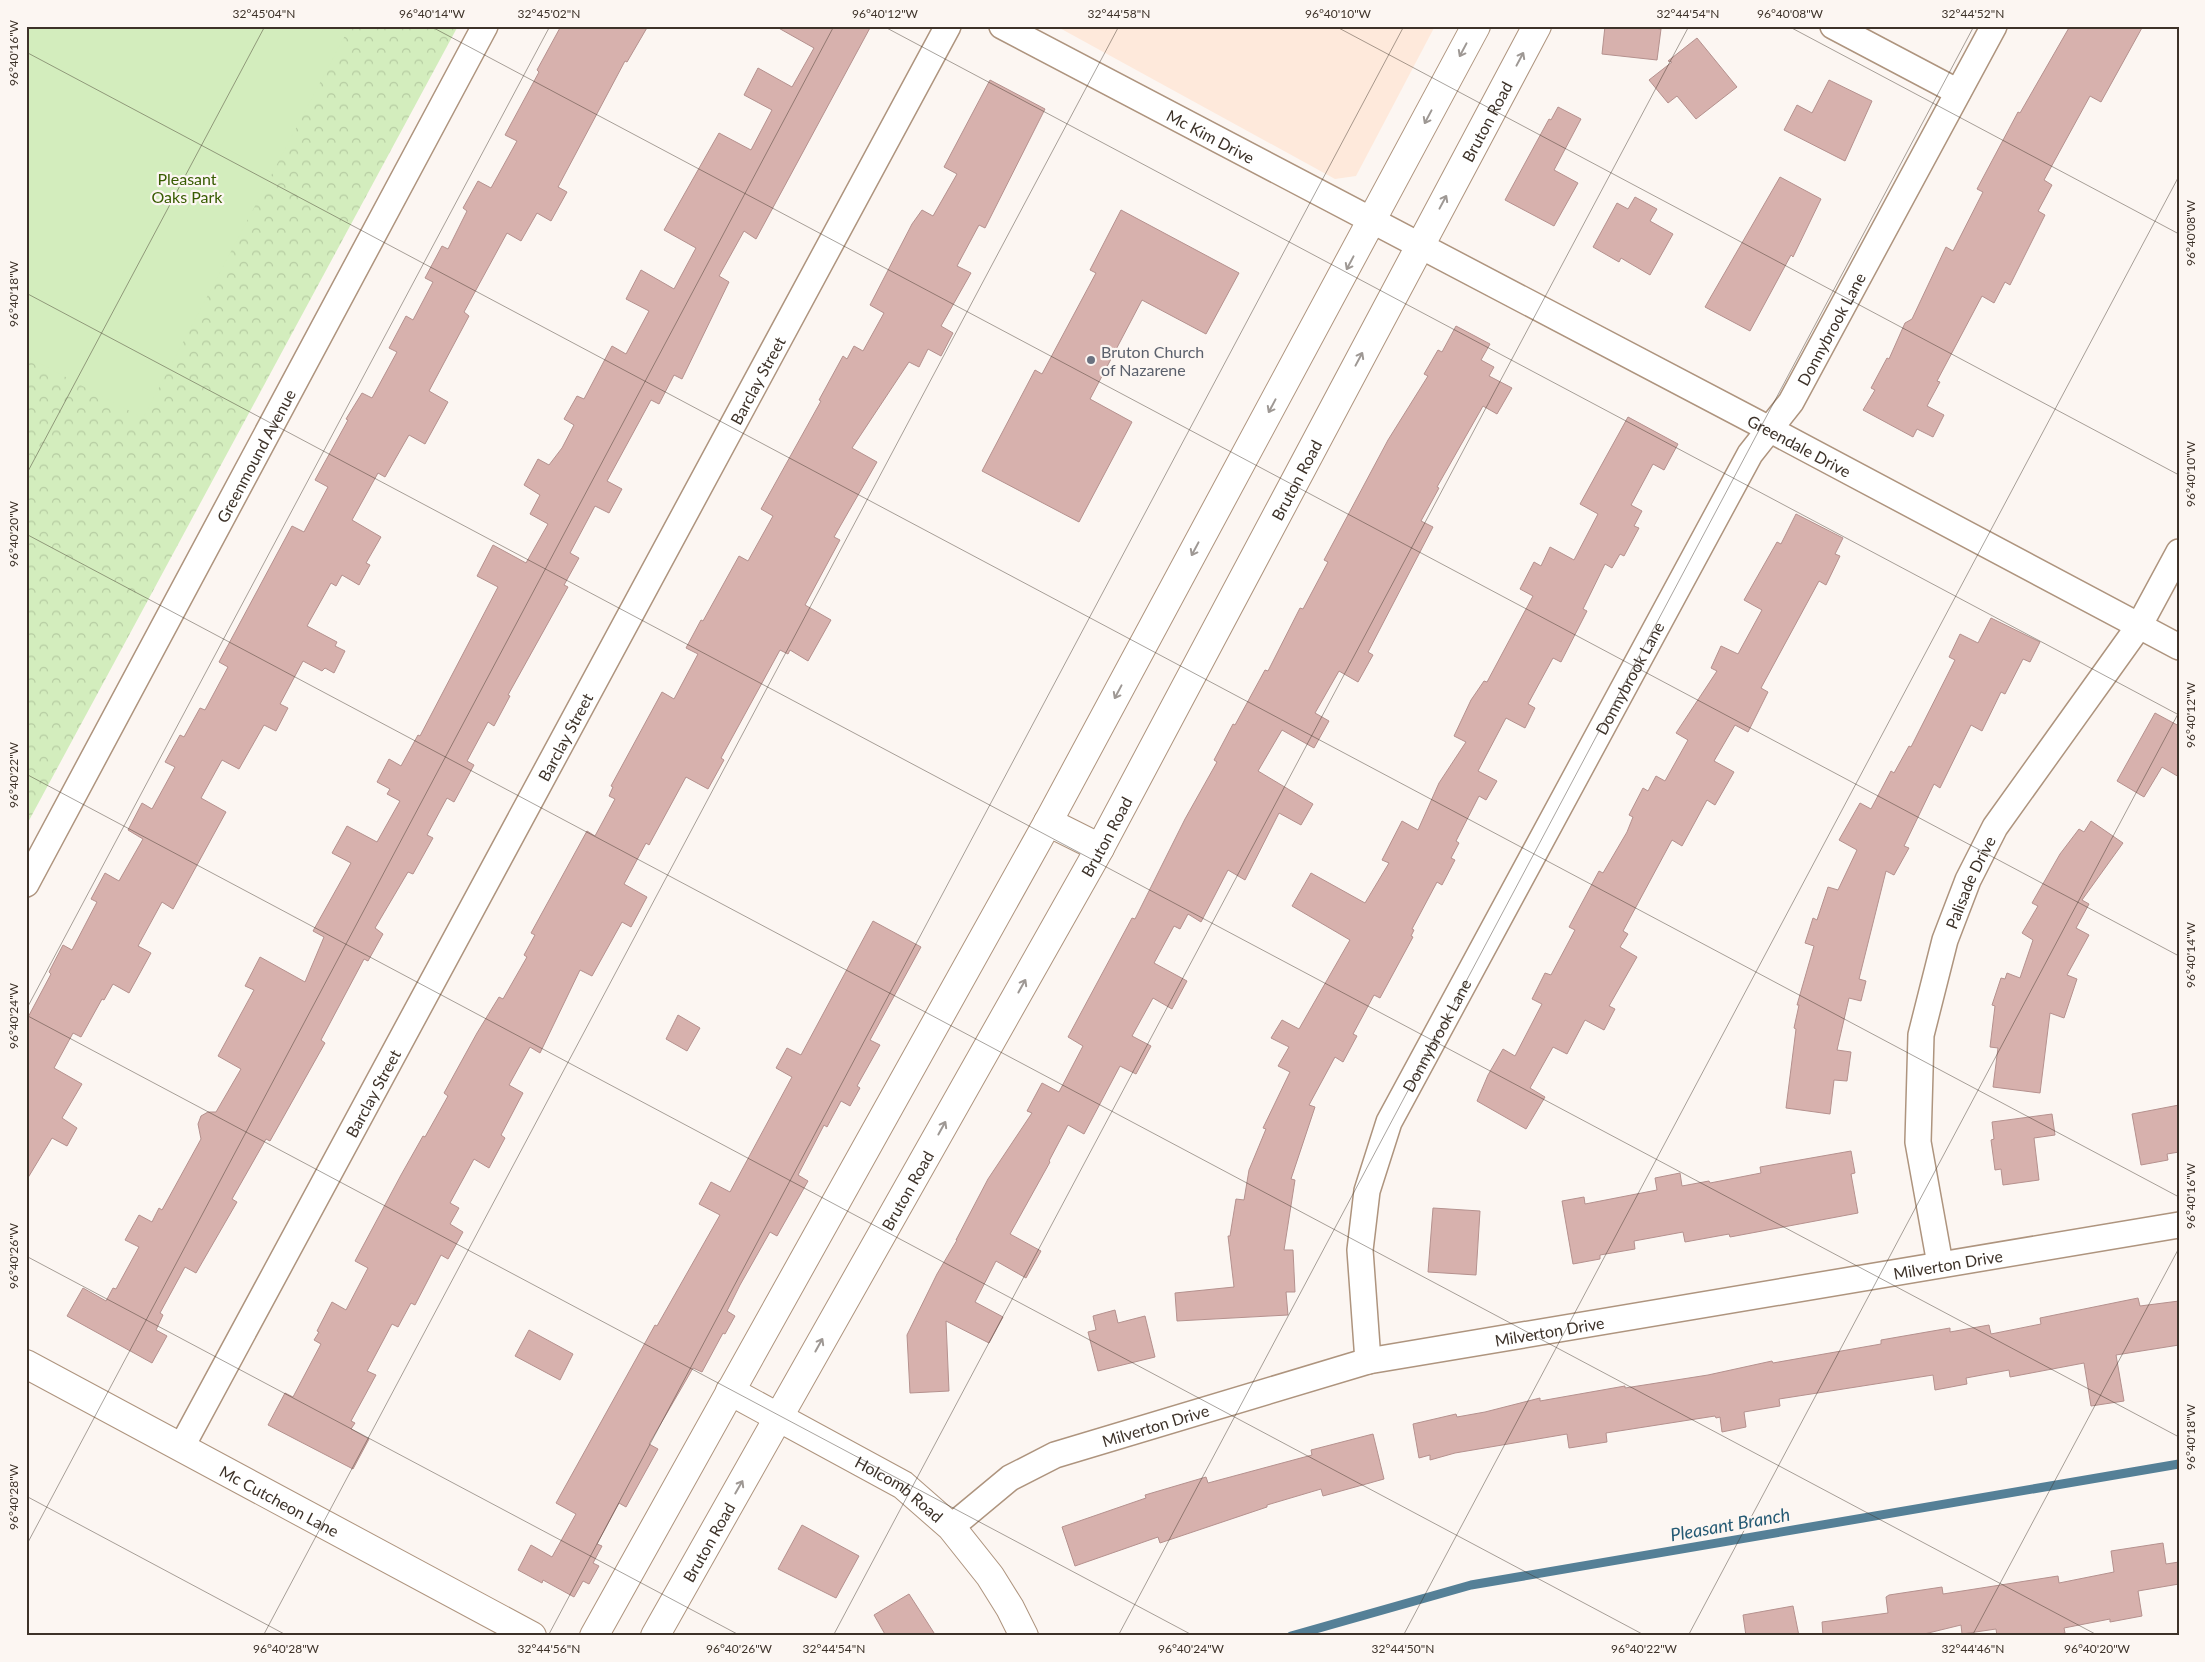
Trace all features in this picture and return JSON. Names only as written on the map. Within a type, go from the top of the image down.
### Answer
[{"type":"main road","points":[[594,1636],[1048,822],[1476,26]]},
{"type":"main road","name":"Bruton Road","points":[[655,1636],[1100,848],[1538,26]]},
{"type":"main road","points":[[1048,822],[1100,848]]},
{"type":"main road","name":"Mc Cutcheon Lane","points":[[26,1364],[182,1446],[532,1636]]},
{"type":"main road","name":"Holcomb Road","points":[[730,1391],[903,1485],[951,1527],[990,1576],[1010,1608],[1024,1636]]},
{"type":"street","name":"Greenmound Avenue","points":[[26,884],[485,26]]},
{"type":"street","name":"Barclay Street","points":[[182,1446],[948,26]]},
{"type":"street","name":"Mc Kim Drive","points":[[1002,26],[1420,245]]},
{"type":"street","points":[[1833,26],[1958,92]]},
{"type":"street","name":"Donnybrook Lane","points":[[1368,1361],[1360,1250],[1367,1191],[1389,1122],[1750,454],[1792,402],[1994,26]]},
{"type":"street","name":"Greendale Drive","points":[[1420,245],[2179,647]]},
{"type":"street","name":"Palisade Drive","points":[[1940,1264],[1918,1142],[1921,1035],[1945,940],[1968,880],[1995,827],[2139,626],[2179,552]]},
{"type":"street","name":"Milverton Drive","points":[[951,1527],[1010,1478],[1055,1455],[1368,1361],[2179,1225]]},
{"type":"shaded area","points":[[1056,26],[1435,26],[1356,176],[1335,179]]},
{"type":"green space","name":"Pleasant Oaks Park","points":[[26,26],[458,26],[26,826]]},
{"type":"green space","points":[[26,26],[350,26],[143,418],[26,356]]},
{"type":"building","points":[[561,26],[648,26],[627,62],[625,61],[558,187],[567,192],[551,221],[537,213],[521,241],[507,233],[464,312],[469,316],[429,391],[448,402],[425,444],[409,435],[385,477],[378,473],[352,520],[381,537],[366,563],[370,565],[359,585],[342,575],[336,586],[331,583],[307,626],[337,642],[335,646],[345,651],[334,673],[325,668],[322,671],[303,661],[280,704],[288,708],[276,731],[264,725],[239,769],[222,760],[201,798],[226,812],[173,909],[162,902],[138,946],[151,953],[129,993],[113,984],[104,1000],[102,999],[81,1037],[73,1033],[54,1068],[82,1084],[62,1118],[77,1128],[67,1146],[52,1138],[26,1181],[26,1021],[51,974],[49,972],[63,945],[72,950],[97,902],[91,899],[105,873],[119,881],[143,839],[128,830],[142,803],[152,809],[175,767],[165,762],[180,735],[184,737],[200,708],[205,710],[228,667],[219,662],[292,526],[304,532],[328,487],[315,480],[348,420],[346,419],[362,393],[372,398],[397,352],[389,348],[406,316],[413,320],[433,282],[425,278],[442,246],[448,249],[467,211],[463,208],[478,181],[491,188],[517,141],[505,135]]},
{"type":"building","points":[[775,26],[871,26],[756,239],[744,231],[719,276],[729,282],[682,379],[674,375],[659,404],[651,400],[607,481],[622,489],[609,513],[595,506],[570,553],[579,558],[564,585],[568,587],[508,695],[510,696],[494,726],[488,722],[467,761],[474,765],[454,802],[447,798],[427,835],[433,838],[413,874],[408,872],[375,928],[383,934],[368,961],[364,959],[321,1040],[325,1043],[270,1141],[266,1139],[232,1199],[237,1202],[196,1273],[185,1267],[160,1313],[163,1315],[156,1330],[167,1336],[152,1363],[67,1316],[83,1288],[106,1301],[113,1288],[116,1289],[139,1247],[125,1240],[139,1215],[152,1222],[159,1208],[162,1210],[201,1139],[198,1124],[201,1116],[208,1112],[216,1112],[241,1069],[218,1056],[254,990],[245,986],[260,957],[305,982],[324,937],[313,931],[351,863],[332,853],[347,826],[377,842],[400,801],[387,794],[390,789],[377,782],[389,759],[401,766],[418,735],[420,736],[498,587],[477,576],[493,545],[526,563],[548,524],[530,514],[540,495],[524,485],[538,459],[549,465],[562,448],[574,425],[564,419],[577,396],[584,399],[612,346],[626,354],[649,311],[626,299],[641,270],[674,289],[696,248],[664,230],[719,133],[751,150],[772,110],[744,95],[758,68],[792,87],[814,48]]},
{"type":"building","points":[[1605,26],[1641,26],[1661,29],[1657,60],[1602,54]]},
{"type":"building","points":[[2070,26],[2143,26],[2101,102],[2090,96],[2044,180],[2052,185],[2038,211],[2045,215],[2010,285],[2005,282],[1994,303],[1982,296],[1937,381],[1940,382],[1927,406],[1944,415],[1933,437],[1917,429],[1913,437],[1863,410],[1875,390],[1871,388],[1887,358],[1889,359],[1905,323],[1912,319],[1946,247],[1953,251],[1983,192],[1977,189],[2018,112],[2020,113]]},
{"type":"building","points":[[1697,38],[1737,87],[1696,119],[1677,96],[1668,103],[1649,80],[1672,62],[1668,61]]},
{"type":"building","points":[[990,80],[1045,109],[985,228],[979,225],[957,266],[971,273],[941,326],[953,333],[941,356],[928,349],[919,367],[909,362],[852,448],[877,462],[834,537],[840,540],[805,605],[831,620],[808,661],[790,650],[788,654],[780,650],[721,758],[724,760],[708,789],[686,777],[649,845],[646,843],[624,884],[647,897],[631,927],[622,922],[592,976],[580,970],[540,1053],[530,1047],[509,1085],[523,1093],[501,1135],[505,1138],[489,1168],[474,1159],[450,1203],[459,1208],[450,1224],[463,1232],[448,1259],[441,1255],[415,1305],[411,1303],[398,1327],[392,1324],[367,1371],[376,1375],[351,1421],[355,1423],[351,1429],[369,1439],[353,1469],[268,1425],[285,1393],[293,1397],[321,1344],[314,1340],[332,1302],[346,1310],[368,1268],[355,1261],[401,1175],[448,1096],[444,1093],[477,1033],[499,997],[503,999],[527,957],[524,955],[535,935],[531,933],[587,831],[595,836],[615,799],[609,796],[613,787],[611,786],[662,692],[674,699],[698,654],[686,648],[701,620],[703,621],[739,556],[748,561],[773,516],[761,509],[821,401],[819,400],[843,356],[847,359],[854,346],[863,351],[884,313],[870,305],[912,224],[922,210],[933,216],[957,174],[944,167]]},
{"type":"building","points":[[1829,80],[1872,101],[1845,161],[1784,130],[1797,105],[1812,113]]},
{"type":"building","points":[[1558,107],[1581,119],[1554,170],[1578,183],[1554,226],[1505,200],[1549,119],[1551,120]]},
{"type":"building","points":[[1780,177],[1821,199],[1793,257],[1791,255],[1750,331],[1705,307]]},
{"type":"building","points":[[1635,197],[1657,209],[1650,221],[1673,234],[1650,275],[1621,258],[1619,262],[1593,247],[1617,203],[1628,209]]},
{"type":"building","name":"Bruton Church of Nazarene","points":[[1121,210],[1239,273],[1206,334],[1142,300],[1090,399],[1132,422],[1079,522],[982,471],[1035,370],[1042,374],[1096,273],[1090,270]]},
{"type":"building","points":[[1456,326],[1490,344],[1481,360],[1494,367],[1489,376],[1512,388],[1497,414],[1483,406],[1437,487],[1439,488],[1421,521],[1433,527],[1368,652],[1373,655],[1358,682],[1339,671],[1315,713],[1329,721],[1314,748],[1282,730],[1258,771],[1313,804],[1301,825],[1279,813],[1245,880],[1228,870],[1201,922],[1188,914],[1180,929],[1174,926],[1154,963],[1187,981],[1172,1009],[1153,998],[1132,1036],[1151,1046],[1136,1074],[1120,1066],[1084,1134],[1068,1125],[1010,1234],[1041,1251],[1026,1278],[996,1261],[975,1302],[1003,1317],[989,1343],[946,1321],[949,1391],[910,1393],[907,1335],[937,1274],[957,1240],[988,1179],[1032,1113],[1027,1111],[1042,1083],[1059,1092],[1083,1046],[1068,1037],[1132,918],[1135,919],[1185,819],[1217,762],[1214,760],[1233,724],[1235,725],[1265,670],[1268,671],[1300,608],[1303,609],[1328,562],[1324,560],[1388,440],[1428,376],[1424,374],[1438,350],[1442,352]]},
{"type":"building","points":[[1628,417],[1678,444],[1664,470],[1653,464],[1631,505],[1642,511],[1634,526],[1639,528],[1624,556],[1620,554],[1612,568],[1605,564],[1583,609],[1587,611],[1561,662],[1553,658],[1528,704],[1535,708],[1525,728],[1506,718],[1478,771],[1497,781],[1486,800],[1479,796],[1456,841],[1459,843],[1451,858],[1455,860],[1442,885],[1437,882],[1412,929],[1414,930],[1411,936],[1413,937],[1380,998],[1374,995],[1353,1034],[1357,1036],[1343,1062],[1335,1057],[1309,1105],[1315,1107],[1291,1179],[1295,1180],[1284,1250],[1293,1250],[1295,1292],[1286,1292],[1288,1315],[1177,1321],[1175,1293],[1234,1287],[1228,1236],[1230,1236],[1236,1199],[1244,1200],[1249,1170],[1266,1129],[1263,1128],[1290,1072],[1278,1066],[1289,1047],[1271,1038],[1282,1020],[1299,1029],[1350,940],[1292,906],[1311,873],[1365,903],[1389,863],[1382,860],[1402,821],[1418,830],[1439,783],[1466,742],[1454,736],[1471,700],[1484,681],[1487,682],[1533,596],[1520,589],[1534,562],[1541,566],[1550,547],[1574,560],[1598,514],[1580,504]]},
{"type":"building","points":[[1796,514],[1843,538],[1835,554],[1840,556],[1826,585],[1819,581],[1761,688],[1768,692],[1748,732],[1735,725],[1714,761],[1734,772],[1715,805],[1707,800],[1682,846],[1672,840],[1623,931],[1628,934],[1620,947],[1637,957],[1609,1006],[1615,1009],[1604,1030],[1585,1020],[1567,1054],[1553,1047],[1530,1088],[1545,1097],[1526,1129],[1477,1101],[1488,1075],[1503,1049],[1515,1056],[1542,1004],[1532,999],[1545,973],[1551,975],[1575,930],[1569,927],[1599,871],[1603,873],[1627,832],[1633,817],[1629,815],[1643,788],[1648,791],[1656,776],[1665,781],[1688,740],[1676,733],[1717,671],[1711,668],[1721,646],[1738,654],[1762,610],[1744,600],[1777,542],[1781,544]]},
{"type":"building","points":[[1991,618],[2040,642],[2030,662],[2023,659],[2005,694],[2001,692],[1982,731],[1971,725],[1940,788],[1934,784],[1904,846],[1909,848],[1894,875],[1886,871],[1859,979],[1866,981],[1861,1001],[1849,998],[1837,1050],[1851,1052],[1847,1081],[1834,1080],[1830,1114],[1786,1108],[1796,1029],[1794,1028],[1799,1005],[1797,1005],[1814,946],[1805,943],[1813,918],[1817,920],[1828,887],[1838,890],[1857,850],[1839,840],[1860,803],[1871,809],[1891,771],[1894,773],[1909,746],[1911,747],[1955,660],[1949,657],[1960,634],[1978,643]]},
{"type":"building","points":[[2155,713],[2179,726],[2179,777],[2162,767],[2144,797],[2117,781]]},
{"type":"building","points":[[2091,821],[2123,843],[2082,900],[2089,904],[2076,928],[2089,935],[2067,975],[2077,979],[2064,1018],[2050,1013],[2040,1093],[1993,1087],[1998,1048],[1990,1047],[1995,1006],[1992,1005],[2001,978],[2005,979],[2007,973],[2020,978],[2033,940],[2022,933],[2038,906],[2032,903],[2060,854],[2079,829],[2084,832]]},
{"type":"building","points":[[873,921],[921,947],[870,1040],[880,1045],[857,1086],[860,1088],[850,1106],[841,1101],[827,1127],[824,1125],[798,1175],[808,1181],[777,1236],[770,1232],[727,1311],[735,1316],[725,1334],[723,1333],[702,1372],[693,1368],[649,1444],[658,1449],[626,1507],[619,1503],[597,1544],[602,1546],[593,1563],[599,1566],[589,1584],[583,1581],[574,1597],[543,1580],[542,1583],[518,1570],[531,1545],[552,1557],[576,1514],[556,1503],[655,1325],[657,1326],[720,1215],[699,1204],[711,1182],[730,1192],[792,1077],[776,1068],[787,1048],[801,1055]]},
{"type":"building","points":[[678,1015],[700,1028],[687,1051],[666,1039]]},
{"type":"building","points":[[2179,1105],[2179,1152],[2167,1154],[2168,1160],[2141,1165],[2132,1114]]},
{"type":"building","points":[[2052,1114],[2055,1135],[2034,1138],[2039,1180],[2003,1185],[2001,1169],[1995,1170],[1991,1140],[1994,1139],[1992,1122]]},
{"type":"building","points":[[1851,1151],[1855,1173],[1851,1174],[1858,1213],[1730,1237],[1729,1234],[1685,1242],[1683,1232],[1634,1241],[1635,1249],[1600,1255],[1600,1259],[1573,1264],[1562,1201],[1584,1197],[1585,1204],[1657,1190],[1655,1178],[1680,1173],[1682,1186],[1709,1181],[1710,1183],[1761,1173],[1760,1167]]},
{"type":"building","points":[[1433,1208],[1480,1211],[1476,1275],[1428,1272]]},
{"type":"building","points":[[2138,1298],[2140,1306],[2179,1301],[2179,1345],[2116,1355],[2124,1401],[2091,1406],[2084,1363],[2010,1377],[2009,1370],[1966,1378],[1967,1384],[1935,1390],[1933,1375],[1779,1399],[1780,1406],[1744,1412],[1746,1427],[1722,1432],[1720,1417],[1716,1418],[1715,1416],[1606,1433],[1607,1442],[1569,1448],[1567,1434],[1455,1453],[1430,1460],[1430,1455],[1419,1458],[1413,1424],[1456,1414],[1457,1417],[1540,1398],[1540,1401],[1625,1386],[1625,1388],[1708,1375],[1772,1361],[1773,1363],[1881,1344],[1881,1340],[1950,1328],[1950,1332],[1989,1325],[1991,1334],[2041,1324],[2040,1318]]},
{"type":"building","points":[[1115,1310],[1118,1323],[1145,1316],[1155,1357],[1098,1371],[1088,1332],[1096,1330],[1093,1316]]},
{"type":"building","points":[[529,1330],[573,1354],[560,1380],[515,1356]]},
{"type":"building","points":[[1373,1434],[1384,1479],[1323,1496],[1321,1489],[1267,1505],[1267,1507],[1160,1543],[1158,1537],[1075,1566],[1062,1527],[1146,1498],[1145,1495],[1206,1477],[1208,1483],[1312,1455],[1311,1450]]},
{"type":"building","points":[[802,1525],[859,1556],[836,1598],[778,1569]]},
{"type":"building","points":[[2163,1543],[2166,1564],[2179,1562],[2179,1584],[2138,1591],[2142,1616],[2110,1622],[2110,1619],[2064,1628],[2065,1633],[2050,1636],[1997,1636],[1996,1629],[1962,1634],[1961,1625],[1916,1636],[1823,1636],[1822,1622],[1888,1613],[1886,1597],[1889,1595],[1942,1587],[1943,1594],[2058,1576],[2059,1583],[2114,1572],[2111,1551]]},
{"type":"building","points":[[909,1594],[936,1636],[886,1636],[874,1615]]},
{"type":"building","points":[[1793,1606],[1799,1636],[1746,1636],[1743,1615]]},
{"type":"waterway","name":"Pleasant Branch","points":[[1291,1636],[1471,1585],[2179,1464]]},
{"type":"place","name":"Bruton Church of Nazarene","points":[[1091,360]]}]
